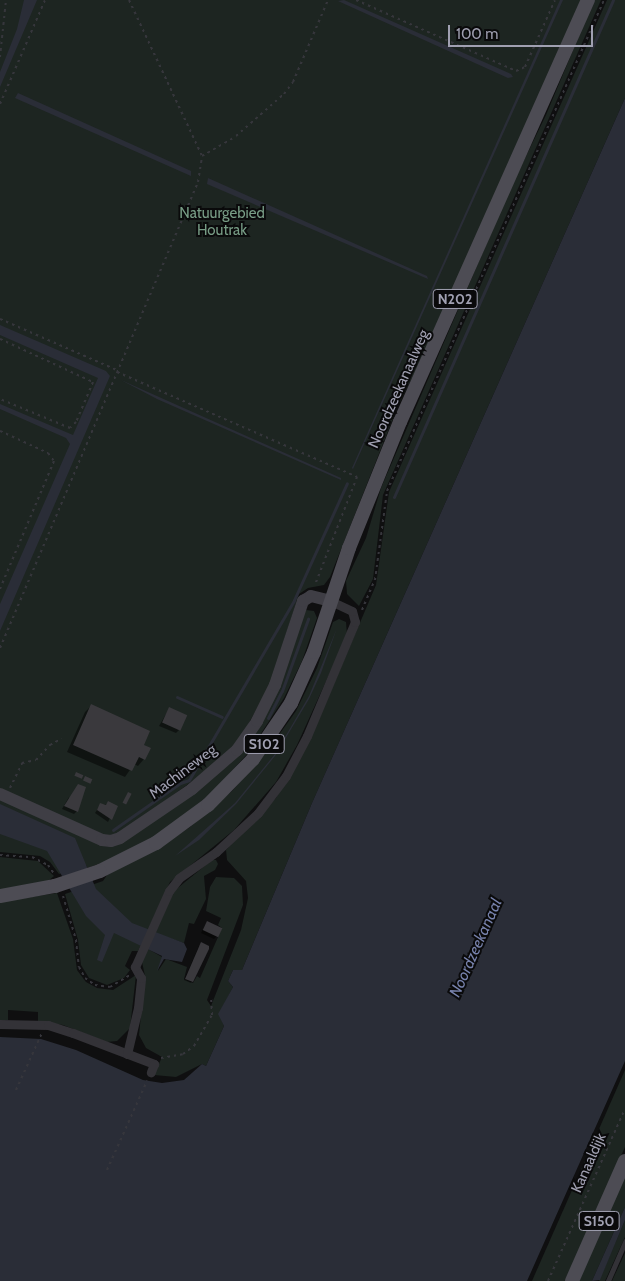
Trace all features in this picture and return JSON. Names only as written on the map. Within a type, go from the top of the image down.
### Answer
[{"type":"main road","name":"Noordzeekanaalweg","points":[[330,601],[400,422],[588,0]]},
{"type":"main road","name":"S102","points":[[0,896],[100,871],[146,849],[188,821],[219,795],[253,759],[300,686],[330,601]]},
{"type":"main road","name":"S150","points":[[572,1281],[625,1161]]},
{"type":"street","points":[[127,1054],[138,1008],[141,978],[135,968],[173,884],[249,823],[286,776],[349,640],[355,617],[347,608],[311,596]]},
{"type":"street","name":"Machineweg","points":[[3,796],[107,841],[116,840],[134,829],[208,776],[242,743],[275,685],[301,604],[311,596]]},
{"type":"street","points":[[0,1024],[48,1025],[127,1054],[153,1068]]},
{"type":"lane","points":[[608,1281],[625,1242]]},
{"type":"path","points":[[0,56],[6,0]]},
{"type":"path","points":[[0,104],[45,0]]},
{"type":"path","points":[[0,648],[198,182],[202,156],[129,0]]},
{"type":"path","points":[[202,156],[236,136],[284,94],[293,82],[328,0]]},
{"type":"path","points":[[356,0],[516,71],[525,67],[555,0]]},
{"type":"path","name":"Noordzeekanaalweg","points":[[355,617],[364,607],[375,580],[387,492],[604,0]]},
{"type":"path","points":[[0,319],[357,477],[311,596]]},
{"type":"path","points":[[0,339],[93,382],[76,422],[70,428],[0,399]]},
{"type":"path","points":[[0,431],[48,453],[54,461],[0,589]]},
{"type":"path","points":[[3,796],[22,764],[36,760],[50,745],[61,739]]},
{"type":"path","points":[[0,855],[32,857],[43,861],[57,882],[76,940],[79,967],[85,978],[95,985],[110,987],[122,982],[135,968]]},
{"type":"path","points":[[107,1170],[153,1068],[161,1058],[183,1054],[194,1046],[212,1015],[211,998]]},
{"type":"path","points":[[16,1090],[42,1032]]},
{"type":"path","name":"Kanaaldijk","points":[[548,1281],[625,1109]]},
{"type":"green space","name":"Natuurgebied Houtrak","points":[[0,0],[582,0],[427,348],[398,406],[330,577],[324,585],[308,588],[299,594],[270,684],[241,738],[220,761],[129,827],[109,837],[0,790]]},
{"type":"green space","points":[[594,0],[601,0],[383,495],[373,579],[359,606],[347,594],[346,581],[366,538],[381,488],[512,185],[546,115]]},
{"type":"green space","points":[[607,0],[625,0],[625,98],[312,803],[242,970],[233,970],[228,981],[233,987],[219,1014],[224,1026],[206,1066],[202,1064],[176,1077],[154,1075],[162,1057],[146,1048],[139,1035],[145,976],[142,962],[148,949],[162,957],[158,971],[166,959],[187,967],[184,979],[193,983],[197,976],[200,978],[222,928],[218,925],[221,918],[206,911],[210,887],[216,877],[234,878],[242,886],[243,905],[207,1000],[211,1006],[241,930],[248,898],[246,881],[227,860],[226,850],[276,798],[310,740],[376,585],[389,492]]},
{"type":"green space","points":[[306,610],[314,611],[317,618],[302,661],[284,698],[249,752],[205,800],[153,838],[116,858],[87,868],[86,865],[59,874],[50,862],[40,856],[0,852],[0,799],[100,843],[230,764]]},
{"type":"green space","points":[[339,619],[346,622],[347,635],[297,745],[276,782],[234,830],[170,882],[138,951],[132,951],[125,966],[130,970],[124,978],[107,985],[89,978],[81,965],[78,940],[65,894],[103,881],[107,875],[160,847],[190,827],[232,791],[266,753],[296,711],[317,668],[333,622]]},
{"type":"green space","points":[[0,857],[38,861],[54,876],[47,882],[0,890]]},
{"type":"green space","points":[[212,860],[216,860],[218,864],[215,870],[204,876],[206,899],[194,924],[189,923],[184,943],[155,933],[174,891]]},
{"type":"green space","points":[[57,893],[73,939],[77,970],[86,982],[97,988],[113,990],[136,975],[130,1028],[117,1041],[107,1042],[63,1025],[38,1021],[38,1012],[8,1010],[8,1020],[0,1020],[0,902]]},
{"type":"green space","points":[[625,1070],[625,1147],[565,1281],[532,1281]]},
{"type":"green space","points":[[625,1176],[625,1207],[592,1281],[579,1281]]},
{"type":"green space","points":[[625,1220],[625,1237],[605,1281],[599,1281]]},
{"type":"green space","points":[[625,1253],[625,1281],[612,1281]]},
{"type":"water","points":[[24,0],[37,0],[0,87],[0,72],[17,29]]},
{"type":"water","points":[[344,0],[511,74],[513,77],[508,78],[338,1]]},
{"type":"water","points":[[560,0],[563,0],[353,469],[352,468]]},
{"type":"water","points":[[18,93],[191,171],[191,176],[15,98]]},
{"type":"water","name":"Noordzeekanaal","points":[[625,98],[625,1061],[527,1281],[0,1281],[0,1037],[41,1039],[76,1050],[143,1080],[162,1083],[184,1080],[202,1064],[206,1066],[224,1026],[218,1014],[233,987],[228,981],[233,970],[242,970],[312,803]]},
{"type":"water","points":[[208,178],[427,276],[428,279],[207,184]]},
{"type":"water","points":[[0,325],[106,371],[110,376],[0,631],[0,604],[70,444],[66,438],[0,409],[0,404],[73,435],[98,378],[0,335]]},
{"type":"water","points":[[121,380],[341,478],[341,480],[157,399]]},
{"type":"water","points":[[337,628],[321,673],[309,699],[275,756],[236,804],[199,840],[175,856],[235,803],[275,754],[309,696]]},
{"type":"water","points":[[0,804],[75,838],[96,889],[132,923],[184,943],[187,949],[182,962],[164,959],[157,971],[162,956],[114,933],[102,962],[97,960],[105,935],[86,916],[47,851],[0,834]]},
{"type":"water","points":[[625,1207],[625,1220],[600,1280],[592,1281]]},
{"type":"building","points":[[91,704],[150,731],[144,745],[151,748],[145,760],[139,757],[132,771],[73,745]]},
{"type":"building","points":[[169,707],[187,715],[180,731],[162,723]]},
{"type":"building","points":[[76,772],[83,775],[82,779],[74,776]]},
{"type":"building","points":[[85,776],[92,779],[90,784],[83,781]]},
{"type":"building","points":[[78,784],[86,787],[78,812],[64,806]]},
{"type":"building","points":[[128,792],[132,794],[126,805],[123,803]]},
{"type":"building","points":[[108,801],[118,806],[112,820],[97,810],[100,803],[106,805]]},
{"type":"building","points":[[207,921],[222,928],[218,937],[203,930]]},
{"type":"building","points":[[201,942],[209,946],[209,949],[193,982],[185,979]]},
{"type":"waterway","points":[[394,497],[613,0]]},
{"type":"waterway","points":[[113,830],[180,783],[189,780],[294,600],[347,483]]},
{"type":"waterway","points":[[268,718],[282,691],[308,619]]},
{"type":"waterway","points":[[177,697],[222,717]]}]
